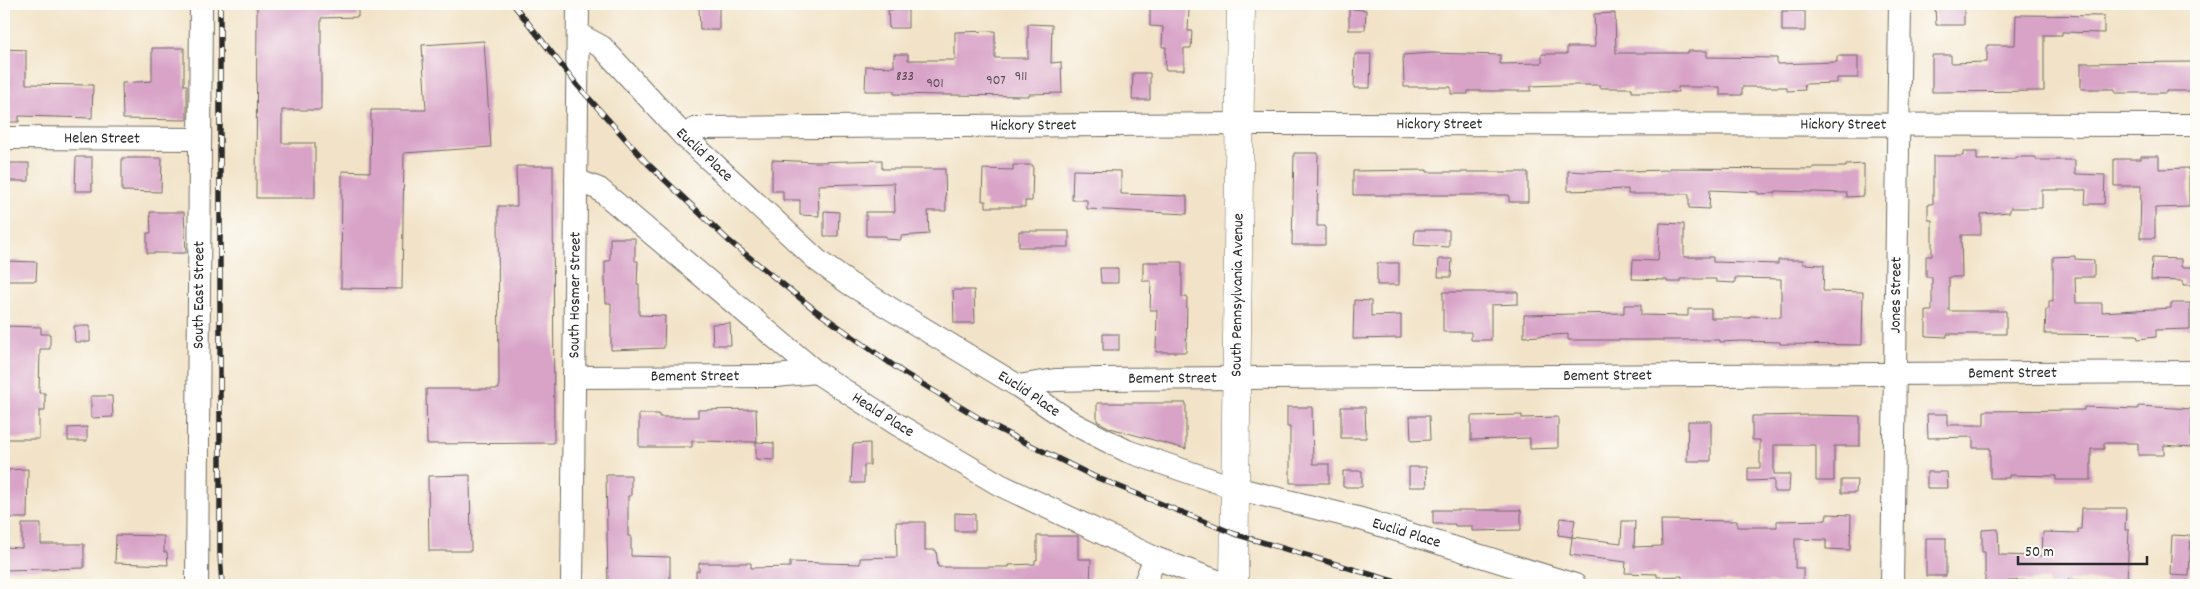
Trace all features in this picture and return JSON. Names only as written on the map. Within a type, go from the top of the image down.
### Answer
[{"type":"main road","name":"South Pennsylvania Avenue","points":[[1234,585],[1241,4]]},
{"type":"street","name":"South East Street","points":[[197,585],[201,4]]},
{"type":"street","name":"South Hosmer Street","points":[[572,585],[578,4]]},
{"type":"street","name":"Jones Street","points":[[1892,585],[1900,4]]},
{"type":"street","name":"Euclid Place","points":[[578,34],[602,46],[683,136],[818,261],[850,284],[1018,386],[1074,424],[1127,451],[1235,488],[1361,519],[1575,585]]},
{"type":"street","name":"Hickory Street","points":[[683,136],[697,128],[1240,124],[2196,125]]},
{"type":"street","name":"Helen Street","points":[[4,138],[200,139]]},
{"type":"street","name":"Heald Place","points":[[576,180],[599,189],[816,372],[1000,485],[1155,558],[1228,585]]},
{"type":"street","name":"Bement Street","points":[[574,377],[776,376],[816,372]]},
{"type":"street","name":"Bement Street","points":[[1018,386],[1055,380],[2196,372]]},
{"type":"street","points":[[1144,585],[1155,558]]},
{"type":"building","points":[[257,4],[358,4],[358,17],[321,18],[321,110],[282,110],[282,143],[315,143],[315,198],[256,198]]},
{"type":"building","points":[[1150,6],[1189,8],[1188,31],[1192,31],[1191,48],[1184,48],[1184,70],[1165,70],[1166,47],[1162,47],[1163,27],[1150,26]]},
{"type":"building","points":[[1964,6],[1964,25],[1936,25],[1935,7]]},
{"type":"building","points":[[719,7],[719,30],[700,30],[699,8]]},
{"type":"building","points":[[1349,9],[1366,10],[1365,30],[1349,30]]},
{"type":"building","points":[[888,10],[908,10],[908,28],[889,28]]},
{"type":"building","points":[[1782,11],[1805,11],[1805,31],[1782,31]]},
{"type":"building","points":[[1615,13],[1616,53],[1688,53],[1688,51],[1707,51],[1707,57],[1777,58],[1777,64],[1837,62],[1837,56],[1858,56],[1858,78],[1837,78],[1837,83],[1804,84],[1805,90],[1787,91],[1787,87],[1742,87],[1742,95],[1720,95],[1720,87],[1678,87],[1678,92],[1632,92],[1632,88],[1600,88],[1600,85],[1560,85],[1531,86],[1531,91],[1468,91],[1468,94],[1451,94],[1451,87],[1404,87],[1403,55],[1432,53],[1500,55],[1500,64],[1542,63],[1542,54],[1567,54],[1567,47],[1595,47],[1594,14]]},
{"type":"building","points":[[2016,15],[2104,16],[2104,33],[2062,32],[2062,35],[2044,35],[2044,91],[1932,92],[1932,55],[1951,55],[1951,63],[1987,62],[1987,45],[2015,45]]},
{"type":"building","points":[[1028,24],[1052,25],[1051,63],[1061,62],[1062,93],[1029,94],[1029,96],[894,94],[894,91],[865,91],[866,66],[894,67],[894,54],[908,54],[908,60],[955,60],[955,32],[995,31],[995,58],[1028,58]]},
{"type":"building","points":[[484,41],[491,147],[404,153],[402,289],[341,288],[342,171],[370,172],[371,110],[426,110],[422,45]]},
{"type":"building","points":[[152,48],[184,48],[184,85],[187,85],[187,120],[123,119],[122,83],[152,81]]},
{"type":"building","points":[[4,49],[26,50],[26,84],[93,85],[92,118],[19,116],[19,122],[4,122]]},
{"type":"building","points":[[1355,54],[1371,54],[1370,88],[1354,88]]},
{"type":"building","points":[[2194,62],[2194,91],[2115,93],[2115,89],[2081,89],[2081,63]]},
{"type":"building","points":[[1133,73],[1150,73],[1150,100],[1132,100]]},
{"type":"building","points":[[1963,152],[1977,152],[1977,160],[2036,157],[2036,160],[2075,160],[2075,174],[2105,175],[2104,204],[2085,204],[2086,190],[2042,190],[2042,208],[2010,208],[2010,212],[1981,214],[1981,235],[1961,235],[1962,277],[1949,277],[1949,311],[2006,311],[2006,334],[1947,334],[1947,337],[1926,336],[1926,311],[1932,311],[1932,277],[1926,277],[1926,256],[1932,256],[1932,220],[1928,220],[1928,204],[1933,204],[1933,156],[1963,156]]},
{"type":"building","points":[[1294,153],[1318,153],[1317,226],[1325,226],[1325,245],[1292,245]]},
{"type":"building","points":[[2141,156],[2159,156],[2159,169],[2189,168],[2189,207],[2155,208],[2155,238],[2140,238],[2141,186],[2114,186],[2114,159],[2141,159]]},
{"type":"building","points":[[76,157],[92,157],[92,191],[75,191]]},
{"type":"building","points":[[122,158],[162,158],[161,192],[122,191]]},
{"type":"building","points":[[772,160],[818,162],[882,160],[882,169],[945,169],[946,211],[928,211],[929,234],[901,236],[901,240],[886,239],[886,236],[866,236],[866,212],[895,212],[894,183],[818,185],[819,216],[800,215],[800,200],[783,200],[783,191],[772,191]]},
{"type":"building","points":[[4,163],[29,163],[29,181],[4,181]]},
{"type":"building","points":[[1864,164],[1864,196],[1847,197],[1847,193],[1776,191],[1776,193],[1758,194],[1758,192],[1710,190],[1709,209],[1689,208],[1689,194],[1628,194],[1628,189],[1568,191],[1568,171],[1669,170],[1669,168],[1813,169],[1813,167],[1846,167],[1846,165]]},
{"type":"building","points":[[1013,165],[1033,165],[1032,201],[1025,201],[1025,207],[986,207],[986,201],[982,201],[983,169],[1013,170]]},
{"type":"building","points":[[516,166],[553,166],[554,443],[427,444],[426,389],[499,389],[498,206],[517,206]]},
{"type":"building","points":[[1073,170],[1121,171],[1121,194],[1187,196],[1187,214],[1087,209],[1087,200],[1072,200]]},
{"type":"building","points":[[1427,170],[1427,172],[1528,172],[1528,202],[1509,202],[1509,195],[1353,195],[1353,171]]},
{"type":"building","points":[[824,211],[839,212],[838,236],[824,236]]},
{"type":"building","points":[[150,212],[184,212],[186,253],[147,253],[147,233],[151,233]]},
{"type":"building","points":[[1660,223],[1684,224],[1684,257],[1713,257],[1713,262],[1778,264],[1778,260],[1803,260],[1803,264],[1824,265],[1823,291],[1863,292],[1862,345],[1720,342],[1720,340],[1568,340],[1568,334],[1524,337],[1524,315],[1624,313],[1624,305],[1641,305],[1641,315],[1688,316],[1688,309],[1711,309],[1711,318],[1781,317],[1781,279],[1735,278],[1735,283],[1716,282],[1716,279],[1680,279],[1680,282],[1667,282],[1667,280],[1632,279],[1633,260],[1658,261]]},
{"type":"building","points":[[1415,230],[1449,230],[1449,247],[1414,245]]},
{"type":"building","points":[[1019,231],[1069,231],[1069,247],[1019,247]]},
{"type":"building","points":[[610,238],[635,238],[635,261],[638,261],[639,315],[665,316],[664,348],[611,350],[611,303],[606,303],[605,279],[605,261],[610,261]]},
{"type":"building","points":[[2075,256],[2075,259],[2094,260],[2094,277],[2075,277],[2076,303],[2102,303],[2102,312],[2171,308],[2171,303],[2190,303],[2190,329],[2156,330],[2156,337],[2138,339],[2137,335],[2045,334],[2046,309],[2049,309],[2049,301],[2053,301],[2053,257]]},
{"type":"building","points":[[2152,258],[2181,259],[2181,267],[2196,267],[2196,285],[2183,285],[2183,281],[2151,280]]},
{"type":"building","points":[[1439,259],[1452,259],[1451,277],[1438,277]]},
{"type":"building","points":[[7,261],[37,262],[36,281],[6,281]]},
{"type":"building","points":[[1143,262],[1182,262],[1182,297],[1187,297],[1186,352],[1156,352],[1157,310],[1150,310],[1151,281],[1143,281]]},
{"type":"building","points":[[1377,263],[1399,263],[1399,285],[1377,285]]},
{"type":"building","points":[[1100,268],[1118,268],[1118,283],[1101,283]]},
{"type":"building","points":[[953,290],[974,290],[975,323],[954,323]]},
{"type":"building","points":[[1443,292],[1518,292],[1518,304],[1491,305],[1491,340],[1471,340],[1471,332],[1443,332]]},
{"type":"building","points":[[1354,300],[1371,301],[1371,316],[1401,315],[1401,338],[1353,339]]},
{"type":"building","points":[[730,323],[731,345],[713,345],[712,324]]},
{"type":"building","points":[[4,326],[41,327],[41,334],[50,334],[50,349],[40,349],[39,393],[45,393],[45,411],[39,411],[39,439],[4,439]]},
{"type":"building","points":[[74,326],[90,326],[90,342],[75,342]]},
{"type":"building","points":[[1103,334],[1119,334],[1119,350],[1103,350]]},
{"type":"building","points":[[91,396],[112,396],[113,417],[91,418]]},
{"type":"building","points":[[1097,403],[1186,403],[1186,449],[1110,428],[1097,421]]},
{"type":"building","points":[[2138,406],[2192,409],[2191,447],[2164,445],[2164,455],[2138,455],[2138,443],[2104,443],[2104,449],[2091,449],[2091,480],[2056,480],[2056,476],[2009,475],[2009,478],[1990,478],[1990,448],[1973,448],[1973,437],[1928,438],[1927,414],[1948,414],[1948,425],[1984,425],[1984,411],[2084,410],[2084,407],[2138,409]]},
{"type":"building","points":[[1287,407],[1312,407],[1313,464],[1329,464],[1329,483],[1290,483],[1290,427],[1287,427]]},
{"type":"building","points":[[1341,407],[1365,407],[1366,438],[1341,438]]},
{"type":"building","points":[[756,409],[757,442],[692,441],[692,447],[639,447],[639,414],[659,414],[659,417],[698,417],[698,410]]},
{"type":"building","points":[[1522,415],[1522,418],[1558,417],[1558,448],[1530,449],[1530,438],[1471,440],[1471,416]]},
{"type":"building","points":[[1410,416],[1429,416],[1430,440],[1411,441]]},
{"type":"building","points":[[1752,416],[1860,416],[1860,446],[1834,446],[1834,481],[1816,481],[1816,445],[1774,445],[1774,474],[1790,474],[1789,492],[1774,492],[1774,480],[1748,481],[1748,468],[1760,468],[1760,440],[1752,440]]},
{"type":"building","points":[[1688,421],[1711,421],[1711,461],[1687,461]]},
{"type":"building","points":[[87,427],[87,441],[68,441],[68,428]]},
{"type":"building","points":[[756,442],[774,443],[774,460],[756,459]]},
{"type":"building","points":[[870,443],[870,465],[864,465],[864,483],[851,483],[853,444]]},
{"type":"building","points":[[1409,467],[1426,467],[1427,487],[1409,487]]},
{"type":"building","points":[[28,469],[27,518],[4,518],[4,470]]},
{"type":"building","points":[[1343,471],[1362,471],[1362,487],[1343,487]]},
{"type":"building","points":[[1927,472],[1947,472],[1948,488],[1927,488]]},
{"type":"building","points":[[470,475],[471,551],[429,551],[428,476]]},
{"type":"building","points":[[606,475],[631,475],[631,496],[628,496],[628,536],[631,536],[631,556],[670,557],[670,585],[608,585]]},
{"type":"building","points":[[1841,480],[1857,480],[1856,493],[1841,493]]},
{"type":"building","points":[[2082,508],[2126,508],[2125,530],[2129,530],[2127,581],[2068,580],[2068,585],[2048,585],[2048,580],[2008,581],[2008,584],[1985,584],[1985,552],[1982,552],[1982,530],[1998,529],[1999,555],[2042,556],[2043,532],[2078,533],[2078,529],[2081,529]]},
{"type":"building","points":[[1433,510],[1521,510],[1521,530],[1472,531],[1472,526],[1433,524]]},
{"type":"building","points":[[955,513],[975,514],[975,531],[955,531]]},
{"type":"building","points":[[1827,514],[1851,515],[1850,550],[1826,549],[1826,540],[1795,539],[1795,568],[1803,568],[1803,584],[1731,581],[1682,582],[1682,576],[1657,577],[1657,574],[1625,573],[1626,562],[1570,555],[1572,537],[1621,543],[1622,521],[1635,521],[1634,547],[1662,546],[1661,520],[1737,521],[1737,527],[1777,527],[1777,521],[1826,520]]},
{"type":"building","points":[[1561,518],[1575,520],[1572,537],[1558,535]]},
{"type":"building","points":[[896,522],[925,522],[925,550],[936,550],[938,567],[1009,567],[1009,565],[1035,564],[1035,560],[1037,560],[1037,536],[1078,536],[1078,559],[1091,559],[1090,585],[696,585],[696,571],[699,571],[699,563],[751,563],[751,568],[790,567],[790,562],[860,564],[860,558],[897,557]]},
{"type":"building","points":[[22,524],[41,524],[41,544],[84,544],[84,568],[4,570],[4,547],[22,548]]},
{"type":"building","points":[[116,535],[164,536],[164,552],[167,552],[168,565],[115,563]]},
{"type":"building","points":[[2172,535],[2191,536],[2189,576],[2170,575]]},
{"type":"building","points":[[1926,538],[1946,538],[1946,576],[1926,576]]},
{"type":"railway","points":[[220,4],[220,553],[222,585]]},
{"type":"railway","points":[[513,4],[578,86],[648,164],[729,241],[815,310],[904,373],[994,427],[1093,476],[1235,534],[1406,585]]}]
